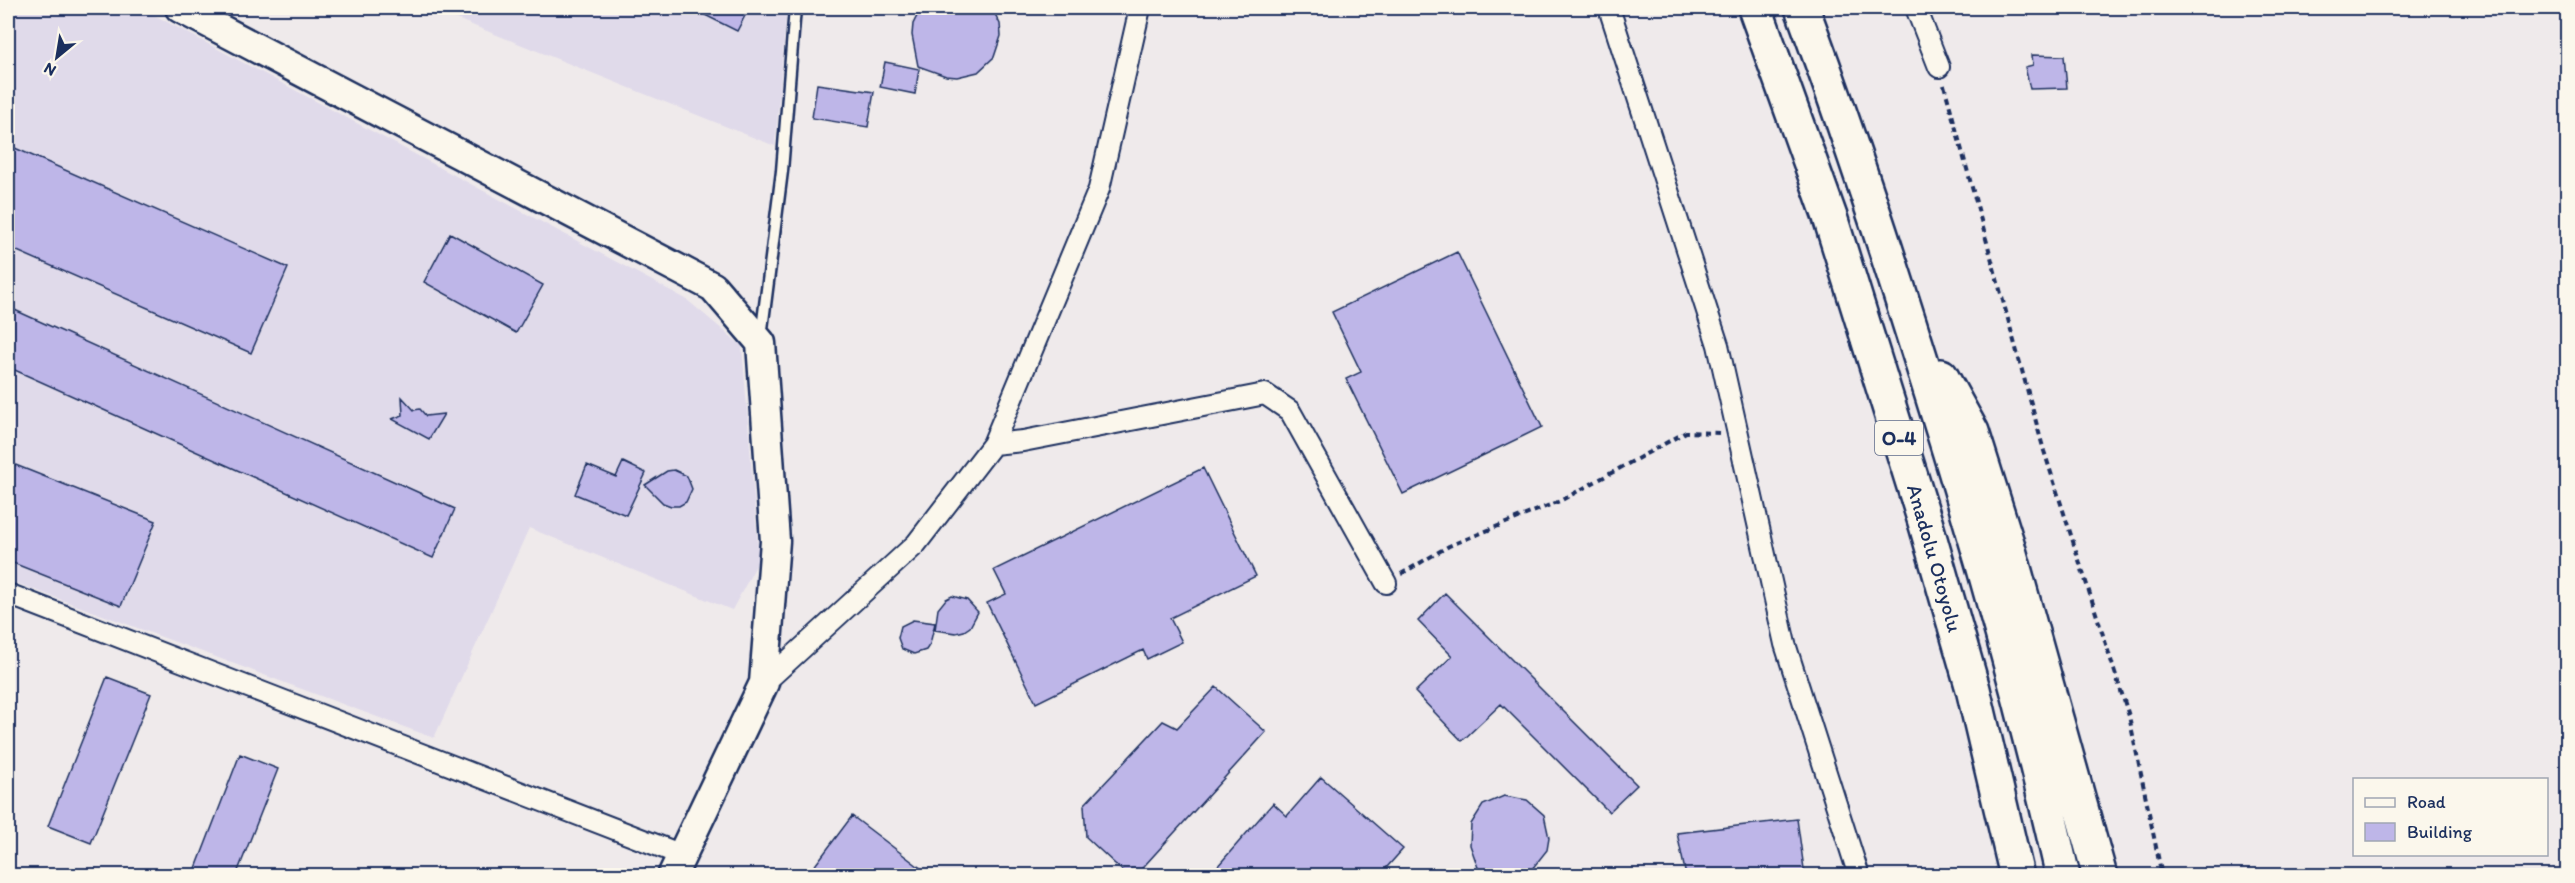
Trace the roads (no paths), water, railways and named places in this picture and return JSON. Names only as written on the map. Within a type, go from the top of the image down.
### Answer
[{"type":"highway","name":"Anadolu Otoyolu","points":[[1755,8],[1830,217],[1926,525],[1973,689],[2017,876]]},
{"type":"highway","name":"Anadolu Otoyolu","points":[[1802,8],[1835,95],[1909,319],[1973,528],[2044,794],[2063,876]]},
{"type":"highway","points":[[1909,319],[1972,432],[2007,543],[2100,876]]},
{"type":"street","points":[[8,594],[677,865],[764,683],[775,541],[760,343],[713,287],[180,8]]},
{"type":"street","points":[[764,683],[916,544],[993,444],[1099,189],[1140,8]]},
{"type":"street","points":[[1609,8],[1718,345],[1785,644],[1859,876]]},
{"type":"street","points":[[1916,8],[1939,67]]},
{"type":"street","points":[[993,444],[1023,441],[1265,394],[1290,411],[1386,583]]},
{"type":"lane","points":[[760,343],[782,171],[795,8]]}]
